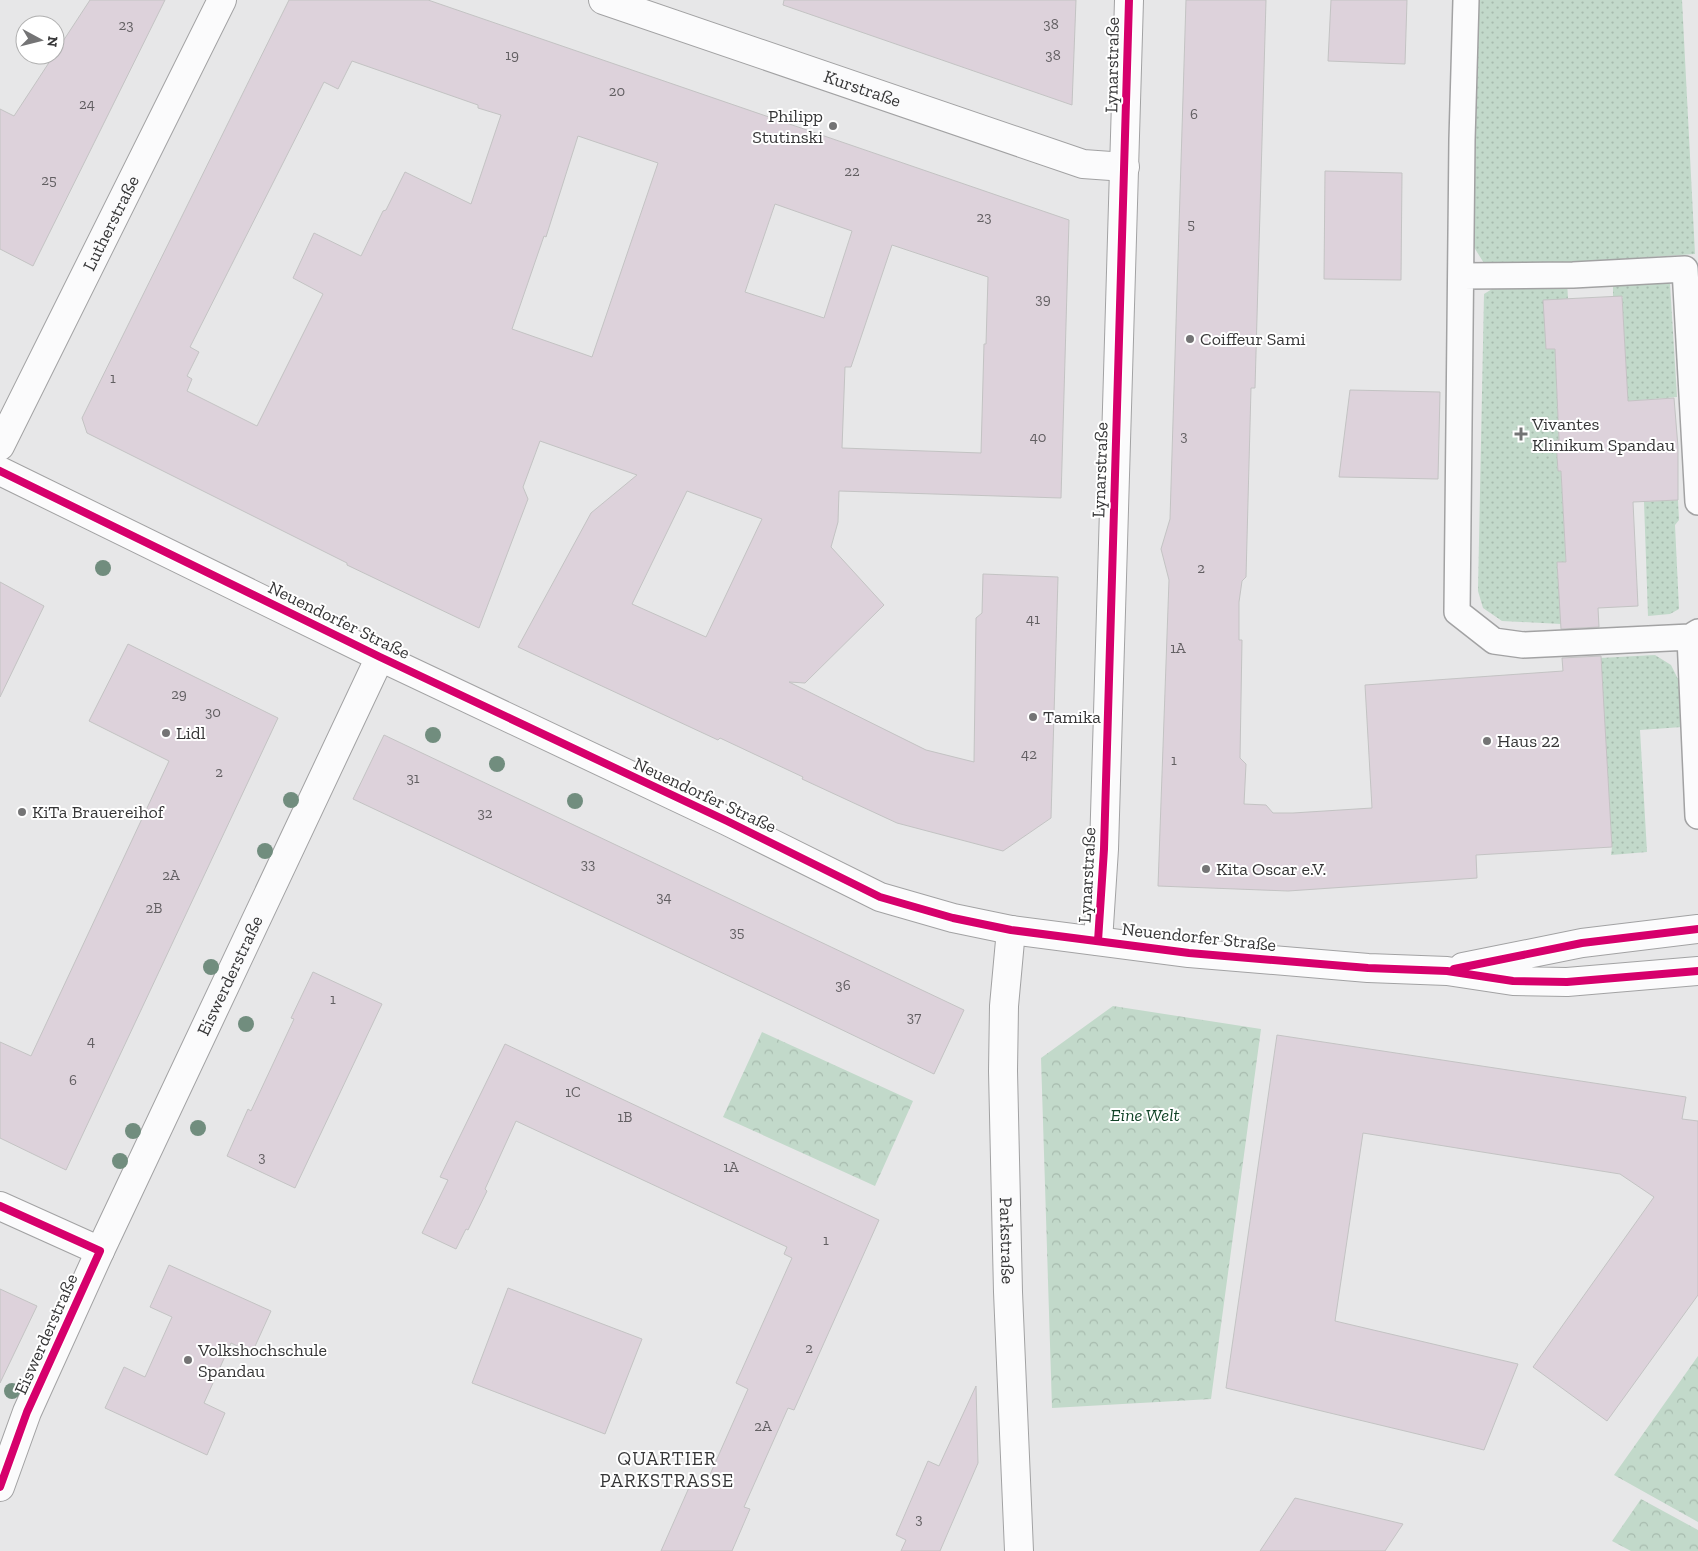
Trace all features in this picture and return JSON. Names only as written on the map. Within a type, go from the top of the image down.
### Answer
[{"type":"street","name":"Lutherstraße","points":[[0,446],[222,0]]},
{"type":"street","name":"Kurstraße","points":[[603,0],[1083,164],[1125,166]]},
{"type":"street","name":"Lynarstraße","points":[[1098,941],[1104,849],[1129,0]]},
{"type":"street","name":"Neuendorfer Straße","points":[[0,472],[380,657],[735,825],[880,896],[954,918],[1011,930],[1189,953],[1368,968],[1447,971],[1513,981],[1567,982],[1698,971]]},
{"type":"street","name":"Eiswerderstraße","points":[[0,1487],[27,1412],[100,1251],[380,657]]},
{"type":"street","name":"Neuendorfer Straße","points":[[1447,971],[1582,943],[1698,929]]},
{"type":"street","name":"Parkstraße","points":[[1011,930],[1004,1006],[1003,1071],[1008,1292],[1019,1551]]},
{"type":"street","points":[[0,1206],[100,1251]]},
{"type":"lane","points":[[1466,0],[1457,612],[1494,641],[1523,645],[1694,634],[1698,816]]},
{"type":"lane","points":[[1462,276],[1573,275],[1685,269],[1698,502]]},
{"type":"green space","points":[[1475,0],[1682,0],[1695,254],[1487,268],[1472,244]]},
{"type":"green space","points":[[1657,276],[1670,284],[1677,397],[1628,401],[1623,297],[1613,297],[1613,286],[1581,287]]},
{"type":"green space","points":[[1567,281],[1568,299],[1555,349],[1559,440],[1556,440],[1558,471],[1561,471],[1566,562],[1557,563],[1561,624],[1502,621],[1483,608],[1478,591],[1484,294],[1497,286]]},
{"type":"green space","points":[[1678,500],[1679,520],[1675,525],[1679,609],[1670,614],[1648,616],[1644,502]]},
{"type":"green space","points":[[1655,655],[1671,665],[1678,679],[1682,727],[1640,730],[1647,852],[1611,855],[1600,658]]},
{"type":"green space","name":"Eine Welt","points":[[1113,1006],[1261,1029],[1211,1399],[1052,1408],[1041,1058]]},
{"type":"green space","points":[[762,1032],[913,1101],[875,1186],[723,1117]]},
{"type":"green space","points":[[1698,1356],[1698,1522],[1614,1475]]},
{"type":"green space","points":[[1641,1499],[1698,1530],[1698,1551],[1631,1551],[1612,1541]]},
{"type":"building","points":[[90,0],[165,0],[33,266],[0,249],[0,109],[14,116],[47,65],[65,65],[65,38]]},
{"type":"building","points":[[289,0],[428,0],[1069,220],[1061,498],[839,491],[838,522],[831,547],[884,605],[805,683],[789,682],[926,750],[974,762],[976,618],[982,613],[983,574],[1058,577],[1051,818],[1003,851],[897,823],[720,738],[718,740],[518,647],[591,513],[637,475],[540,441],[523,487],[528,499],[479,628],[347,565],[347,563],[87,433],[82,418]],"holes":[[[352,61],[478,105],[478,108],[501,115],[471,204],[405,172],[361,256],[314,233],[293,278],[323,294],[257,426],[187,391],[192,379],[187,376],[199,352],[190,347],[324,82],[338,89]],[[578,136],[658,163],[592,357],[512,329],[544,236],[546,237]],[[775,204],[852,231],[824,318],[745,292]],[[892,245],[988,277],[981,453],[842,448],[845,367],[851,367]],[[687,491],[762,519],[706,637],[632,604]]]},
{"type":"building","points":[[784,0],[1076,0],[1072,105],[783,5]]},
{"type":"building","points":[[1186,0],[1266,0],[1255,388],[1251,388],[1246,577],[1242,581],[1239,602],[1239,640],[1242,640],[1240,758],[1246,764],[1244,804],[1266,805],[1273,813],[1372,808],[1365,685],[1563,671],[1562,658],[1601,656],[1612,847],[1476,855],[1477,878],[1288,891],[1158,886],[1169,580],[1161,549],[1170,519]]},
{"type":"building","points":[[1331,0],[1407,0],[1405,64],[1328,61]]},
{"type":"building","points":[[1325,171],[1402,173],[1401,280],[1324,279]]},
{"type":"building","points":[[1622,296],[1628,401],[1674,398],[1678,447],[1678,500],[1633,502],[1638,606],[1598,608],[1599,627],[1561,629],[1557,562],[1566,562],[1561,471],[1558,471],[1556,440],[1559,440],[1555,349],[1546,349],[1543,300]]},
{"type":"building","points":[[1350,390],[1440,392],[1438,479],[1339,477]]},
{"type":"building","points":[[0,582],[44,606],[0,697]]},
{"type":"building","points":[[128,644],[278,718],[66,1170],[0,1138],[0,1042],[31,1056],[169,761],[89,721]]},
{"type":"building","points":[[384,735],[964,1010],[934,1074],[353,799]]},
{"type":"building","points":[[313,972],[382,1004],[295,1188],[227,1156],[248,1109],[251,1111],[294,1019],[291,1018]]},
{"type":"building","points":[[1277,1035],[1686,1097],[1682,1119],[1698,1121],[1698,1295],[1607,1421],[1533,1367],[1654,1197],[1620,1174],[1363,1133],[1335,1321],[1518,1364],[1484,1450],[1226,1388]]},
{"type":"building","points":[[505,1044],[879,1220],[794,1410],[788,1408],[744,1507],[750,1509],[732,1551],[661,1551],[691,1483],[704,1488],[748,1389],[736,1383],[792,1258],[784,1254],[787,1247],[516,1121],[485,1189],[487,1191],[468,1230],[466,1229],[456,1249],[422,1233],[448,1180],[440,1177]]},
{"type":"building","name":"Volkshochschule Spandau","points":[[169,1265],[271,1311],[252,1353],[231,1343],[204,1403],[225,1413],[207,1455],[105,1408],[124,1367],[145,1377],[172,1317],[150,1307]]},
{"type":"building","points":[[508,1288],[642,1339],[605,1434],[472,1383]]},
{"type":"building","points":[[0,1289],[37,1306],[0,1383]]},
{"type":"building","points":[[976,1386],[978,1463],[940,1551],[901,1551],[906,1540],[896,1535],[928,1461],[939,1466]]},
{"type":"building","points":[[1295,1498],[1403,1524],[1385,1551],[1260,1551]]},
{"type":"cycle path","points":[[1098,941],[1104,849],[1129,0]]},
{"type":"cycle path","points":[[0,471],[380,657],[727,821],[880,897],[953,918],[1011,930],[1189,953],[1368,968],[1447,971],[1513,981],[1567,982],[1698,971]]},
{"type":"cycle path","points":[[1454,969],[1582,943],[1698,929]]},
{"type":"cycle path","points":[[0,1206],[100,1251],[27,1412],[0,1487]]},
{"type":"place","name":"Philipp Stutinski","points":[[833,126]]},
{"type":"place","name":"Coiffeur Sami","points":[[1190,339]]},
{"type":"place","name":"Vivantes Klinikum Spandau","points":[[1521,434]]},
{"type":"place","name":"Tamika","points":[[1033,717]]},
{"type":"place","name":"Lidl","points":[[166,733]]},
{"type":"place","name":"Haus 22","points":[[1487,741]]},
{"type":"place","name":"KiTa Brauereihof","points":[[22,812]]},
{"type":"place","name":"Kita Oscar e.V.","points":[[1206,869]]},
{"type":"place","name":"Volkshochschule Spandau","points":[[188,1360]]},
{"type":"district","name":"QUARTIER PARKSTRASSE","points":[[667,1469]]}]
